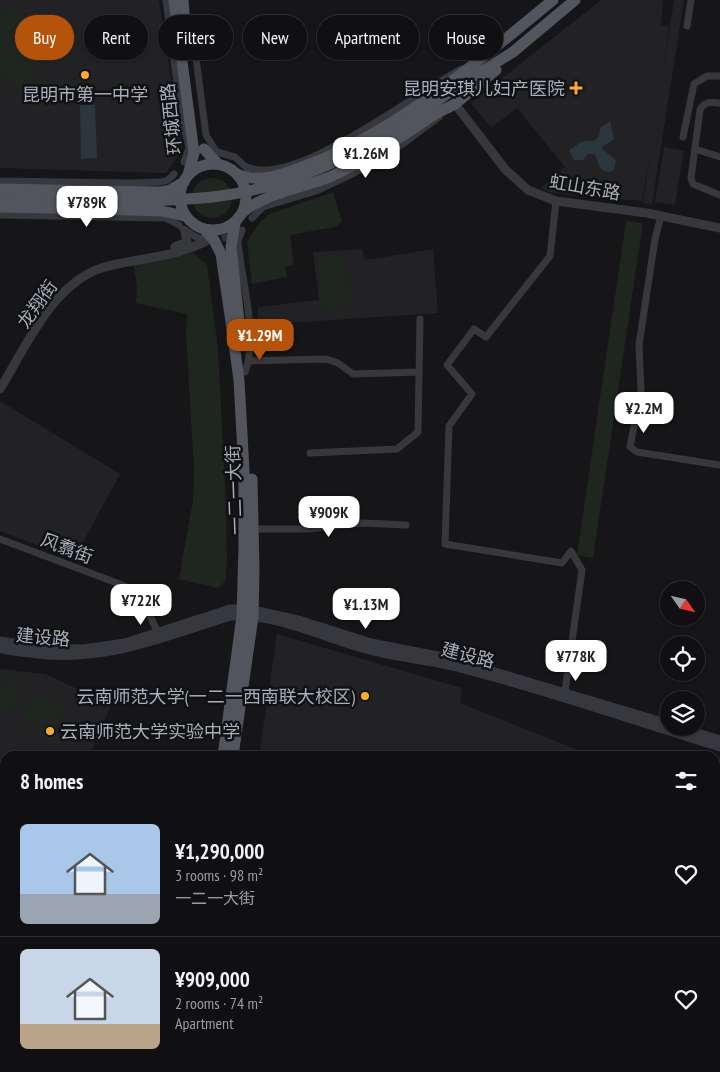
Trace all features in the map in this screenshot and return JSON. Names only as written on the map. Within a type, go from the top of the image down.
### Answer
[{"type":"main road","name":"环城西路","points":[[174,0],[200,154]]},
{"type":"main road","name":"环城西路","points":[[183,0],[200,139],[200,154],[186,179]]},
{"type":"main road","points":[[503,41],[553,0]]},
{"type":"main road","points":[[0,207],[162,211],[181,223],[196,226],[207,237],[224,230],[238,229],[261,200],[308,185],[353,166],[435,114],[455,104],[575,0]]},
{"type":"main road","points":[[0,198],[154,200],[214,197],[291,180],[346,157],[421,114],[452,90],[513,52]]},
{"type":"main road","points":[[245,171],[249,180],[285,173],[344,150],[406,112],[478,60]]},
{"type":"main road","points":[[452,90],[483,60]]},
{"type":"main road","name":"环城西路","points":[[200,154],[218,164]]},
{"type":"main road","points":[[0,189],[161,192],[170,190],[200,166],[218,164],[245,171]]},
{"type":"main road","points":[[245,171],[244,184],[248,215]]},
{"type":"main road","points":[[181,223],[180,190],[186,179]]},
{"type":"main road","name":"一二一大街","points":[[234,751],[248,613],[253,530],[247,367],[241,338],[231,247],[238,229]]},
{"type":"main road","name":"一二一大街","points":[[207,237],[214,240],[221,254],[239,380],[244,471],[248,613],[225,751]]},
{"type":"street","points":[[166,0],[180,106],[189,148],[200,154],[235,157],[245,171],[264,172],[318,154],[396,111],[450,74],[477,60]]},
{"type":"street","points":[[687,26],[691,0]]},
{"type":"street","points":[[683,137],[694,84],[707,76],[720,76]]},
{"type":"street","points":[[720,103],[711,102],[702,106],[691,182],[720,196]]},
{"type":"street","points":[[248,215],[262,207],[316,191],[362,169],[404,144],[455,104]]},
{"type":"street","name":"虹山东路","points":[[455,104],[518,182],[528,190],[556,200],[661,216],[720,228]]},
{"type":"street","points":[[695,149],[720,157]]},
{"type":"street","points":[[0,181],[129,184],[161,182],[172,178],[200,154]]},
{"type":"street","points":[[556,200],[550,256],[486,337],[474,329],[447,365],[472,394],[449,426],[445,544],[562,563],[571,551],[582,570],[565,691]]},
{"type":"street","points":[[248,215],[256,206]]},
{"type":"street","points":[[0,215],[166,218],[181,223]]},
{"type":"street","points":[[661,216],[655,239],[639,345],[640,390],[630,447],[637,452],[720,465]]},
{"type":"street","name":"龙翔街","points":[[0,380],[49,299],[70,278],[104,261],[184,245],[187,238],[181,223]]},
{"type":"street","points":[[238,229],[249,326],[247,367],[326,358],[338,363],[353,374],[419,372]]},
{"type":"street","name":"龙翔街","points":[[0,389],[54,301],[75,281],[106,266],[182,251],[207,237]]},
{"type":"street","points":[[310,453],[397,449],[418,432],[420,319]]},
{"type":"street","points":[[253,530],[307,529],[363,523],[406,525]]},
{"type":"street","name":"风翥街","points":[[0,539],[125,586],[144,603],[158,633]]},
{"type":"street","name":"建设路","points":[[0,641],[45,648],[83,649],[126,643],[230,609],[311,624],[371,644],[448,658],[565,691],[660,721]]},
{"type":"street","name":"建设路","points":[[0,648],[45,655],[84,656],[127,650],[231,616],[248,613],[317,632],[369,650],[446,665],[561,697],[720,747]]},
{"type":"street","points":[[705,735],[720,740]]},
{"type":"shaded area","name":"昆明市第一中学","points":[[0,0],[159,0],[161,15],[158,15],[158,60],[168,60],[182,150],[166,173],[0,168]]},
{"type":"shaded area","name":"昆明安琪儿妇产医院","points":[[601,0],[663,0],[661,25],[669,27],[663,73],[674,0],[684,0],[652,204],[643,203],[651,148],[642,201],[552,193],[541,188],[565,167],[517,108],[491,128],[471,103]]},
{"type":"shaded area","points":[[8,4],[25,15],[15,15],[15,60],[42,60],[24,91],[0,75],[0,16]]},
{"type":"shaded area","points":[[80,105],[95,105],[97,158],[81,159]]},
{"type":"shaded area","points":[[610,121],[614,139],[601,148],[616,160],[614,169],[611,172],[603,170],[594,154],[588,154],[583,160],[574,160],[569,150],[583,141],[594,141],[599,136],[600,128]]},
{"type":"shaded area","points":[[664,147],[684,151],[675,205],[655,202]]},
{"type":"shaded area","points":[[212,178],[226,184],[232,198],[226,212],[212,218],[198,212],[192,198],[198,184]]},
{"type":"shaded area","points":[[333,192],[342,222],[335,227],[290,235],[294,265],[285,267],[287,277],[252,284],[247,242],[257,226],[269,214]]},
{"type":"shaded area","points":[[626,221],[643,223],[593,558],[577,555]]},
{"type":"shaded area","points":[[362,249],[365,260],[433,249],[438,313],[258,325],[258,307],[319,300],[313,252]]},
{"type":"shaded area","points":[[194,253],[207,265],[218,349],[227,562],[225,581],[218,588],[179,579],[193,500],[194,469],[186,335],[187,314],[136,303],[137,286],[133,262]]},
{"type":"shaded area","points":[[347,256],[348,274],[319,275],[318,258]]},
{"type":"shaded area","points":[[348,274],[350,308],[321,310],[319,276]]},
{"type":"shaded area","points":[[0,401],[120,474],[74,559],[0,531]]},
{"type":"shaded area","name":"云南师范大学(一二一西南联大校区)","points":[[277,634],[462,688],[460,703],[580,751],[260,751]]},
{"type":"shaded area","name":"云南师范大学实验中学","points":[[0,669],[46,674],[111,705],[91,751],[0,751]]},
{"type":"shaded area","points":[[8,679],[23,686],[10,714],[0,710],[0,698]]},
{"type":"shaded area","points":[[34,692],[49,698],[36,727],[22,720]]},
{"type":"shaded area","points":[[50,699],[64,705],[52,734],[37,728]]},
{"type":"tunnel","points":[[212,241],[236,235]]},
{"type":"place","name":"昆明市第一中学","points":[[85,75]]},
{"type":"place","name":"昆明安琪儿妇产医院","points":[[576,88]]},
{"type":"place","name":"云南师范大学(一二一西南联大校区)","points":[[365,696]]},
{"type":"place","name":"云南师范大学实验中学","points":[[50,731]]}]
